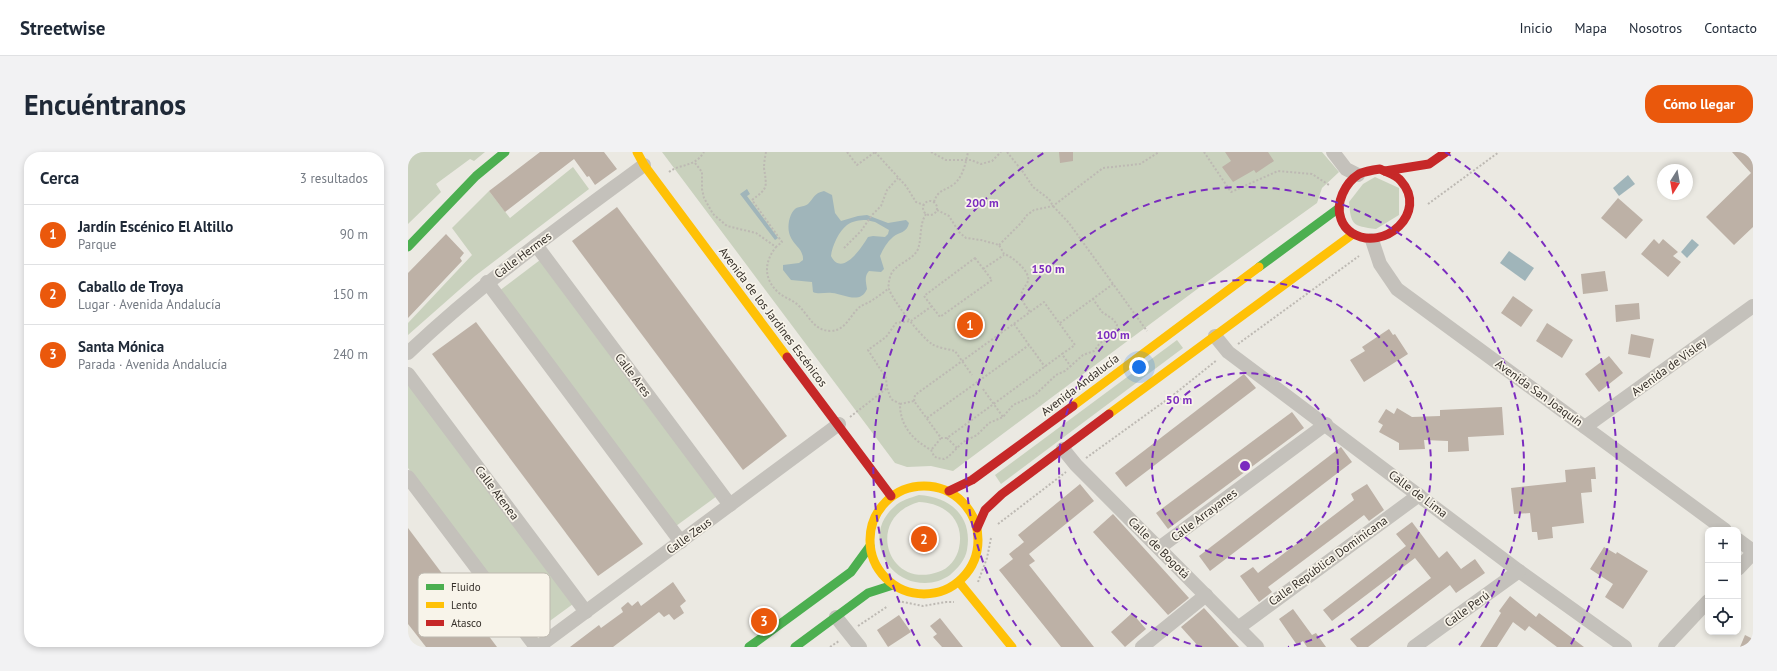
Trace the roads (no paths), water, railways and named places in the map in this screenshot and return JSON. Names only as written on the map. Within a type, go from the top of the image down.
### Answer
[{"type":"main road","points":[[408,247],[476,176],[505,152]]},
{"type":"main road","name":"Avenida de los Jardines Escénicos","points":[[637,152],[644,165],[892,496]]},
{"type":"main road","points":[[1417,190],[1411,202],[1409,214],[1402,224],[1393,232],[1372,240],[1360,238],[1342,224],[1338,213],[1344,190],[1358,175],[1380,169],[1385,170],[1428,164],[1446,152]]},
{"type":"main road","points":[[1423,177],[1428,164]]},
{"type":"main road","points":[[1385,170],[1402,179],[1409,190],[1411,202]]},
{"type":"main road","name":"Avenida Andalucía","points":[[949,491],[972,480],[1339,208]]},
{"type":"main road","points":[[977,528],[985,510],[992,502],[1353,234]]},
{"type":"main road","points":[[927,485],[949,491],[961,499],[973,514],[977,528],[978,551],[971,568],[959,582],[944,591],[926,594],[909,592],[894,585],[881,573],[873,558],[870,546],[872,524],[879,508],[892,496],[908,487],[927,485]]},
{"type":"main road","points":[[749,647],[851,572],[870,546]]},
{"type":"main road","points":[[959,582],[1012,647]]},
{"type":"main road","points":[[795,647],[868,593],[894,585]]},
{"type":"street","points":[[1333,152],[1346,169],[1358,175]]},
{"type":"street","name":"Calle Hermes","points":[[408,353],[443,319],[487,282],[644,165]]},
{"type":"street","name":"Avenida San Joaquín","points":[[1372,240],[1380,264],[1397,289],[1721,527]]},
{"type":"street","name":"Calle Ares","points":[[536,245],[730,505]]},
{"type":"street","points":[[487,282],[681,542]]},
{"type":"street","name":"Avenida de Visley","points":[[1585,427],[1753,306]]},
{"type":"street","name":"Calle de Lima","points":[[1215,336],[1224,348],[1519,571],[1625,647]]},
{"type":"street","name":"Calle Atenea","points":[[408,374],[586,612]]},
{"type":"street","name":"Calle Zeus","points":[[537,647],[839,424]]},
{"type":"street","name":"Calle Arrayanes","points":[[1160,548],[1326,424]]},
{"type":"street","name":"Calle de Bogotá","points":[[1063,449],[1076,465],[1257,647]]},
{"type":"street","points":[[408,477],[481,573]]},
{"type":"street","name":"Calle República Dominicana","points":[[1238,628],[1418,495]]},
{"type":"street","points":[[1741,542],[1753,552],[1741,566]]},
{"type":"street","name":"Calle Perú","points":[[1414,647],[1519,571]]},
{"type":"street","points":[[1142,647],[1206,595]]},
{"type":"street","points":[[1665,647],[1705,604]]},
{"type":"street","points":[[836,617],[860,647]]},
{"type":"street","points":[[529,637],[537,647]]},
{"type":"place","name":"Jardín Escénico El Altillo","points":[[970,325]]},
{"type":"place","name":"Caballo de Troya","points":[[924,539]]},
{"type":"place","name":"Santa Mónica","points":[[764,621]]}]
